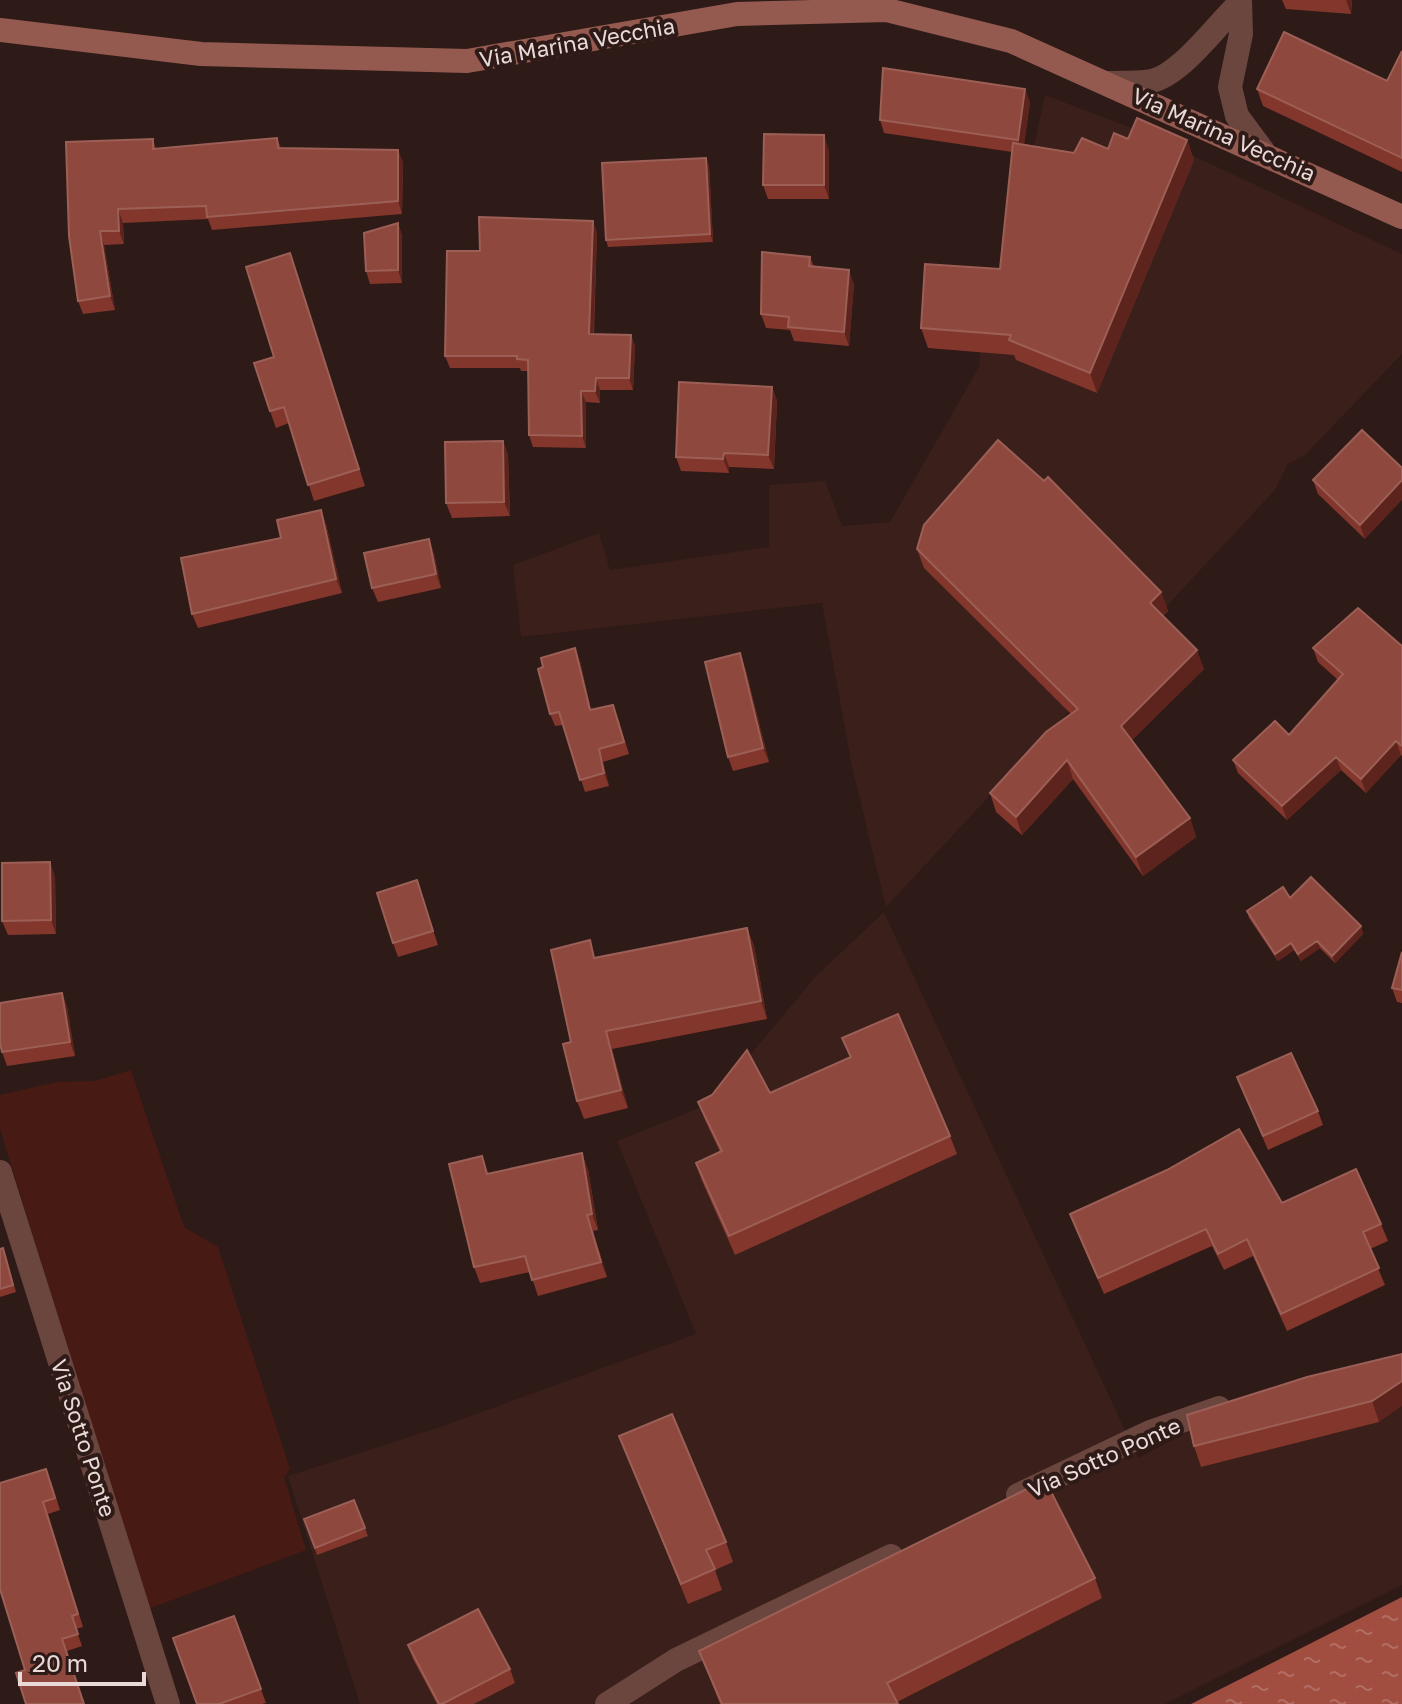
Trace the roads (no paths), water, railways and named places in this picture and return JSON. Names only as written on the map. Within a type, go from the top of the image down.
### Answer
[{"type":"main road","name":"Via Marina Vecchia","points":[[0,30],[201,54],[467,61],[737,14],[887,10],[1011,41],[1263,151],[1402,217]]},
{"type":"street","points":[[1109,83],[1154,81],[1188,60],[1210,31],[1240,1]]},
{"type":"street","points":[[1240,1],[1241,34],[1230,87],[1237,116],[1263,151]]},
{"type":"street","name":"Via Sotto Ponte","points":[[0,1172],[168,1704]]},
{"type":"street","name":"Via Sotto Ponte","points":[[994,1507],[1150,1432],[1247,1398]]},
{"type":"street","points":[[607,1704],[676,1660],[909,1548]]},
{"type":"water","points":[[1402,1597],[1402,1704],[1191,1704]]}]
